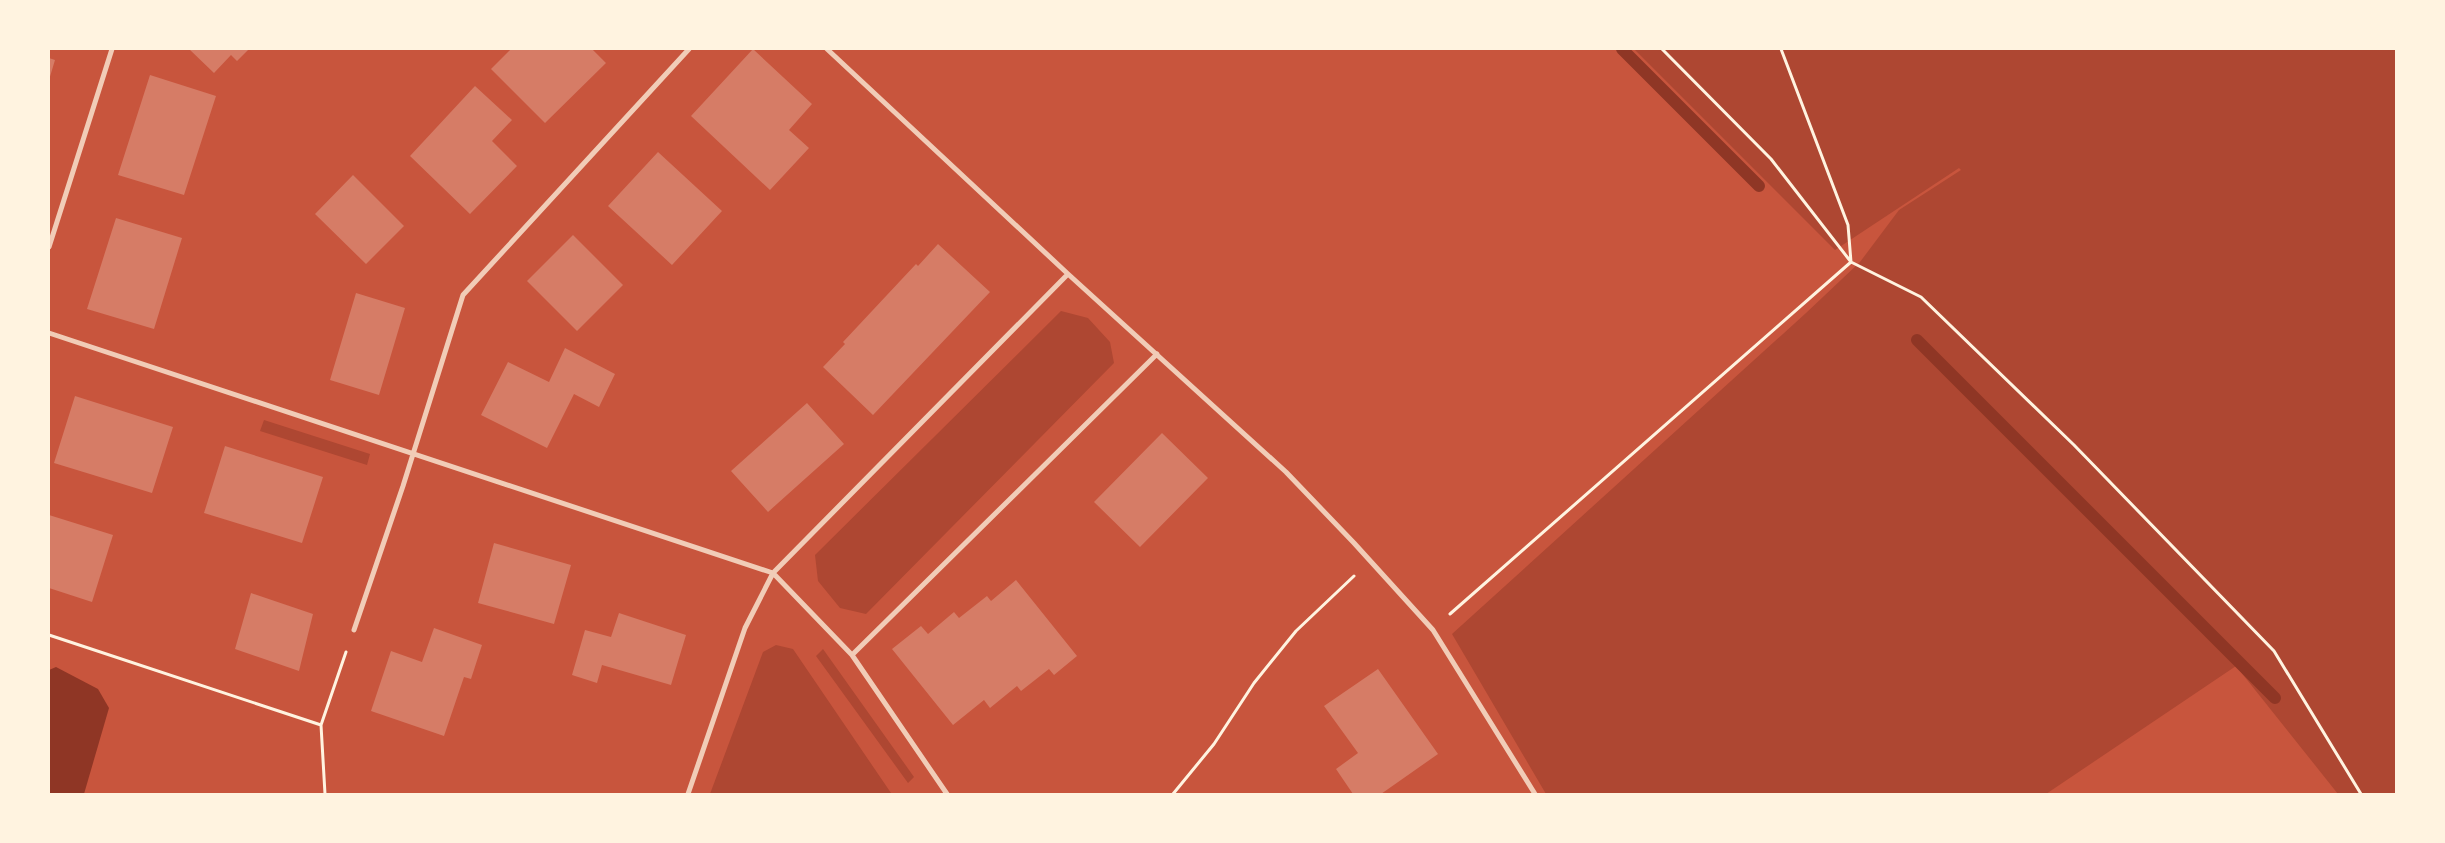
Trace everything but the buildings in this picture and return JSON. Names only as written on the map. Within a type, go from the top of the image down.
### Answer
[{"type":"street","points":[[49,247],[112,49]]},
{"type":"street","points":[[354,630],[463,295],[689,49]]},
{"type":"street","points":[[827,49],[1068,274],[1286,472],[1371,560],[1433,630],[1535,794]]},
{"type":"street","points":[[688,794],[745,628],[773,573],[1068,274]]},
{"type":"street","points":[[49,333],[773,573],[852,655],[947,794]]},
{"type":"street","points":[[852,655],[1157,354]]},
{"type":"path","points":[[1662,49],[1772,159],[1851,262],[1921,297],[2074,444],[2274,651],[2361,794]]},
{"type":"path","points":[[1782,49],[1848,225],[1851,262]]},
{"type":"path","points":[[1433,630],[1851,262]]},
{"type":"path","points":[[1173,794],[1214,744],[1254,683],[1296,632],[1371,560]]},
{"type":"path","points":[[325,794],[320,725],[354,630]]},
{"type":"path","points":[[49,635],[320,725]]},
{"type":"shaded area","points":[[1634,49],[2396,49],[2396,794],[2338,794],[2236,666],[2046,794],[1546,794],[1452,634],[1860,262],[1899,210],[1961,170],[1959,168],[1835,250]]},
{"type":"shaded area","points":[[1061,311],[1088,318],[1110,342],[1114,363],[866,614],[840,608],[818,581],[815,555]]},
{"type":"shaded area","points":[[264,420],[370,454],[367,465],[260,431]]},
{"type":"shaded area","points":[[776,645],[793,649],[891,793],[710,794],[763,652]]},
{"type":"shaded area","points":[[823,649],[914,777],[908,783],[816,656]]},
{"type":"shaded area","points":[[56,667],[98,689],[109,708],[84,794],[49,794],[49,670]]},
{"type":"waterway","points":[[1622,49],[1759,186]]},
{"type":"waterway","points":[[1917,340],[2275,698]]}]
